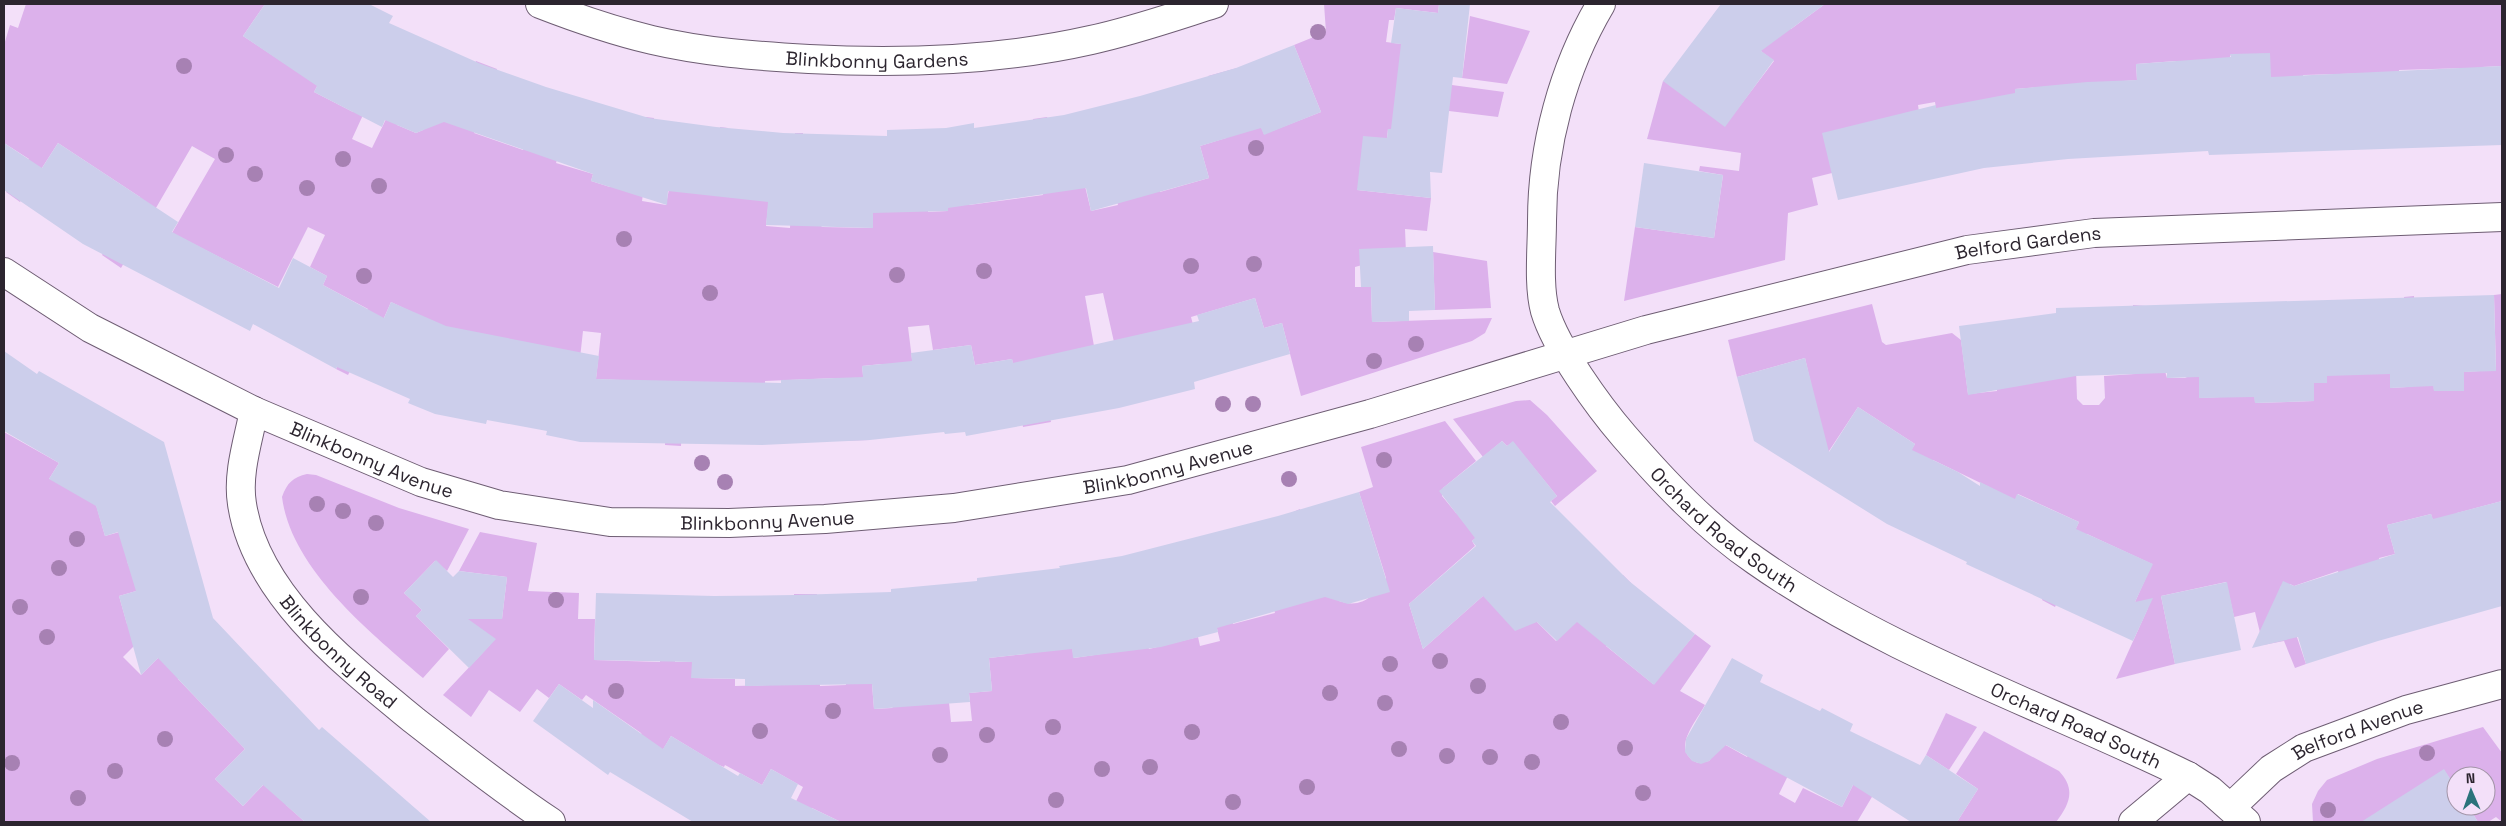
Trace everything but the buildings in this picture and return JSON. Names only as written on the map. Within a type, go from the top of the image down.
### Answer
[{"type":"street","name":"Blinkbonny Gardens","points":[[540,4],[577,18],[651,40],[704,50],[763,57],[888,62],[968,59],[1049,48],[1091,40],[1214,4]]},
{"type":"street","name":"Orchard Road South","points":[[1601,4],[1562,88],[1545,160],[1542,202],[1543,296],[1545,312],[1566,353],[1606,414],[1647,463],[1695,512],[1754,560],[1817,600],[1872,630],[2188,776],[2238,815]]},
{"type":"street","name":"Belford Gardens","points":[[1566,353],[1646,330],[1796,292],[1967,250],[2006,243],[2094,233],[2502,217]]},
{"type":"street","name":"Blinkbonny Avenue","points":[[4,272],[90,328],[254,411],[421,482],[499,505],[610,522],[729,522],[826,519],[954,508],[1128,480],[1370,414],[1566,353]]},
{"type":"street","name":"Blinkbonny Road","points":[[254,411],[243,468],[242,504],[250,533],[266,570],[301,618],[356,672],[502,790],[552,822]]},
{"type":"street","name":"Belford Avenue","points":[[2238,815],[2271,769],[2304,748],[2406,710],[2502,684]]},
{"type":"street","points":[[2133,822],[2188,776]]},
{"type":"shaded area","points":[[26,4],[265,4],[243,36],[307,78],[351,4],[360,5],[314,92],[353,112],[368,85],[368,104],[352,139],[372,148],[388,115],[394,118],[397,125],[416,133],[423,130],[430,115],[449,122],[476,61],[497,69],[474,133],[523,150],[534,120],[566,130],[556,163],[593,174],[591,181],[610,187],[646,117],[654,118],[642,201],[666,205],[669,189],[713,195],[720,127],[728,128],[723,195],[769,199],[766,226],[790,228],[795,133],[803,133],[801,202],[822,227],[873,228],[873,200],[928,205],[928,212],[948,211],[944,134],[961,133],[969,205],[1043,195],[1033,119],[1047,117],[1084,182],[1091,211],[1118,205],[1110,176],[1145,137],[1160,192],[1209,178],[1200,146],[1226,138],[1208,76],[1237,68],[1264,134],[1321,112],[1294,45],[1326,32],[1324,4],[1439,4],[1438,13],[1396,8],[1394,20],[1389,20],[1386,42],[1401,44],[1437,83],[1504,92],[1498,117],[1449,111],[1416,132],[1388,129],[1387,138],[1357,190],[1431,198],[1427,231],[1405,229],[1406,253],[1355,267],[1355,287],[1371,287],[1372,322],[1492,318],[1485,333],[1472,341],[1301,396],[1282,323],[1264,328],[1255,298],[1191,317],[1200,351],[1114,342],[1103,293],[1085,296],[1094,346],[1038,358],[1051,422],[1023,427],[1012,359],[975,365],[971,345],[933,350],[929,325],[908,327],[913,367],[882,364],[862,366],[870,440],[840,441],[837,378],[765,381],[766,420],[682,418],[681,446],[665,445],[667,382],[596,379],[601,333],[583,331],[578,376],[477,343],[391,302],[368,354],[360,351],[348,375],[336,369],[368,309],[323,285],[327,276],[310,267],[325,235],[308,227],[278,287],[172,233],[215,159],[192,146],[121,268],[102,255],[140,197],[58,143],[20,202],[6,192],[29,159],[4,143],[4,45],[10,25],[18,28]]},
{"type":"shaded area","points":[[1722,4],[1749,4],[1753,9],[1761,4],[1773,4],[1791,29],[1825,4],[2502,4],[2502,66],[2482,67],[2483,115],[2466,68],[2399,70],[2400,118],[2376,73],[2303,75],[2304,116],[2230,55],[2231,83],[2176,61],[2136,64],[2137,80],[2015,89],[2019,129],[1936,108],[1935,102],[1918,105],[1919,112],[1832,173],[1812,178],[1818,205],[1788,213],[1785,260],[1624,301],[1635,227],[1714,238],[1723,175],[1699,171],[1700,166],[1739,171],[1741,153],[1647,139],[1663,81],[1736,111],[1774,61],[1713,15]]},
{"type":"shaded area","points":[[1470,16],[1530,31],[1507,84],[1462,78]]},
{"type":"shaded area","points":[[1433,252],[1487,261],[1491,308],[1435,310]]},
{"type":"shaded area","points":[[2502,294],[2502,501],[2457,513],[2454,589],[2431,514],[2387,525],[2395,554],[2379,558],[2391,606],[2353,618],[2338,571],[2294,586],[2290,584],[2280,587],[2306,664],[2295,668],[2284,641],[2263,645],[2255,612],[2234,617],[2226,582],[2161,596],[2175,664],[2116,679],[2148,608],[2135,602],[2152,564],[2087,534],[2055,607],[2042,600],[2079,522],[2018,494],[1996,539],[1989,487],[1933,460],[1910,506],[1887,487],[1915,444],[1858,407],[1827,454],[1805,358],[1737,377],[1728,340],[1872,304],[1882,342],[1886,345],[1952,333],[1961,340],[1968,394],[1997,391],[1996,379],[2075,340],[2077,399],[2083,405],[2099,405],[2105,398],[2104,376],[2135,374],[2133,305],[2146,306],[2167,378],[2185,378],[2199,371],[2200,398],[2241,396],[2252,333],[2255,403],[2314,401],[2314,383],[2326,383],[2325,326],[2390,368],[2390,388],[2407,387],[2404,297],[2414,296],[2416,342],[2432,343],[2434,391],[2464,391],[2464,372],[2496,370],[2494,295]]},
{"type":"shaded area","points":[[1530,400],[1547,415],[1597,471],[1555,506],[1551,501],[1557,496],[1513,442],[1507,446],[1502,441],[1483,457],[1453,419],[1516,401]]},
{"type":"shaded area","points":[[1445,421],[1476,461],[1443,488],[1442,496],[1456,513],[1492,525],[1472,541],[1475,546],[1409,604],[1423,649],[1518,565],[1533,618],[1556,641],[1623,575],[1631,583],[1621,628],[1606,646],[1653,684],[1695,634],[1711,646],[1680,691],[1705,705],[1687,736],[1685,744],[1690,758],[1698,763],[1709,761],[1722,743],[1747,757],[1781,697],[1805,741],[1779,794],[1795,803],[1803,788],[1842,807],[1874,743],[1897,755],[1857,822],[841,822],[812,808],[805,822],[786,822],[803,787],[771,769],[762,785],[725,765],[724,767],[719,765],[671,736],[655,763],[641,733],[586,695],[582,700],[559,684],[549,698],[537,689],[520,712],[489,690],[471,717],[443,695],[490,645],[463,619],[467,614],[502,619],[507,577],[459,571],[480,532],[537,543],[528,591],[579,593],[578,619],[595,619],[594,660],[660,662],[661,639],[676,639],[675,662],[692,662],[692,678],[735,679],[735,686],[769,685],[797,662],[794,594],[817,594],[820,686],[846,685],[845,660],[870,660],[874,709],[892,708],[944,653],[951,722],[972,721],[969,693],[992,691],[989,658],[1026,654],[1024,634],[1069,633],[1074,658],[1148,647],[1149,649],[1198,637],[1200,646],[1220,641],[1206,583],[1223,579],[1233,624],[1275,613],[1268,586],[1291,513],[1300,509],[1327,596],[1336,593],[1339,601],[1347,603],[1361,602],[1367,599],[1386,578],[1359,492],[1373,487],[1361,447]]},
{"type":"shaded area","points":[[4,432],[59,463],[49,479],[89,480],[105,536],[134,528],[128,549],[127,562],[134,573],[150,587],[119,596],[127,624],[150,630],[123,657],[141,675],[169,647],[206,652],[178,679],[245,749],[215,779],[243,806],[268,780],[298,791],[286,805],[305,822],[4,822]]},
{"type":"shaded area","points":[[307,474],[316,475],[399,508],[469,529],[447,571],[435,561],[404,593],[422,610],[416,616],[449,649],[423,678],[380,641],[336,598],[317,574],[301,549],[289,524],[282,497],[291,481]]},
{"type":"shaded area","points":[[1946,713],[1977,727],[1949,770],[1926,755]]},
{"type":"shaded area","points":[[2483,727],[2502,753],[2502,822],[2496,817],[2488,822],[2478,822],[2474,816],[2496,816],[2496,766],[2446,766],[2446,773],[2444,770],[2363,822],[2313,822],[2312,804],[2318,791],[2327,780],[2377,759]]},
{"type":"shaded area","points":[[1984,731],[2059,771],[2068,784],[2069,796],[2065,809],[2056,822],[1957,822],[1978,789],[1956,774]]}]
